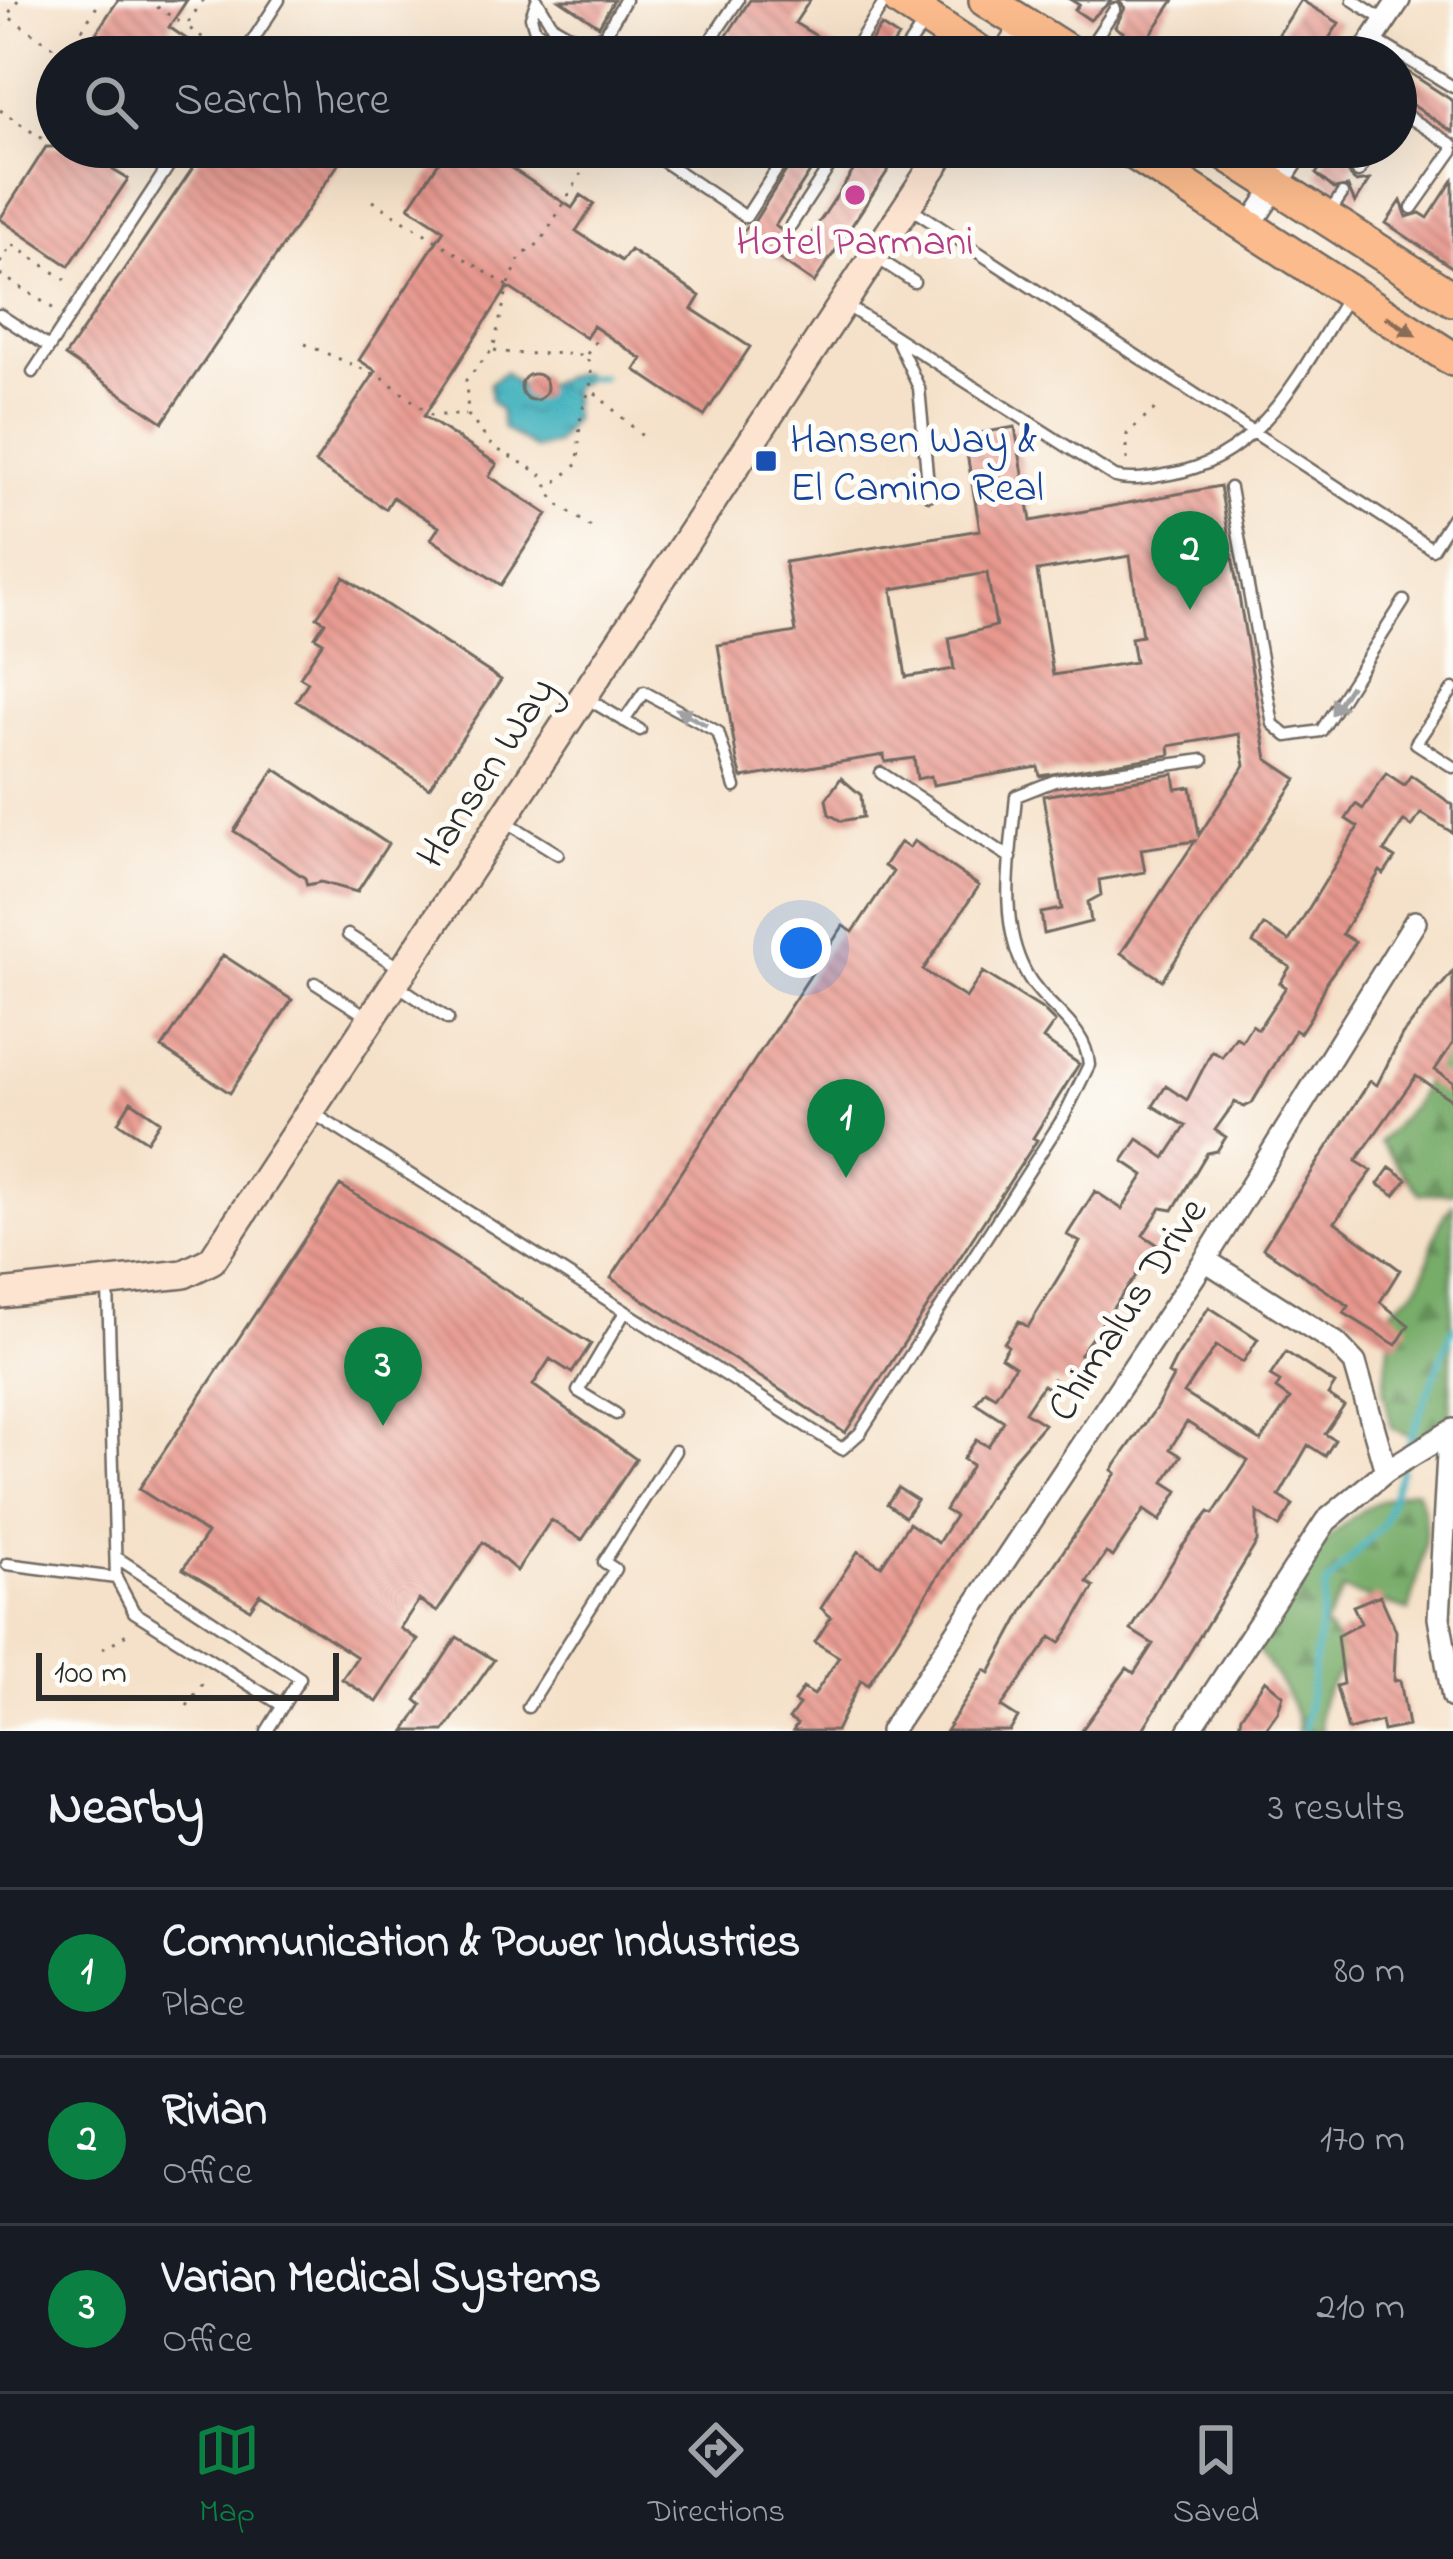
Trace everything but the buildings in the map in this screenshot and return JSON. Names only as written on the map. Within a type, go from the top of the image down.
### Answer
[{"type":"main road","points":[[986,0],[1045,36]]},
{"type":"main road","points":[[920,13],[954,36]]},
{"type":"main road","points":[[1158,168],[1453,359]]},
{"type":"main road","points":[[1248,168],[1276,186],[1334,206],[1389,244],[1453,299]]},
{"type":"street","points":[[1376,36],[1399,0]]},
{"type":"street","points":[[1019,36],[1026,25]]},
{"type":"street","name":"Hansen Way","points":[[0,1294],[184,1274],[212,1260],[932,168]]},
{"type":"street","points":[[1249,227],[1288,168]]},
{"type":"street","name":"Chimalus Drive","points":[[891,1731],[1205,1259],[1415,922]]},
{"type":"street","points":[[1205,1259],[1336,1342],[1355,1363],[1390,1468]]},
{"type":"street","points":[[1189,1731],[1326,1521],[1390,1468],[1448,1433]]},
{"type":"street","points":[[1448,1433],[1439,1618],[1453,1697]]},
{"type":"lane","points":[[256,36],[279,0]]},
{"type":"lane","points":[[537,0],[531,17],[535,30],[544,36]]},
{"type":"lane","points":[[601,36],[625,0]]},
{"type":"lane","points":[[713,36],[738,0]]},
{"type":"lane","points":[[863,36],[886,0]]},
{"type":"lane","points":[[1353,0],[1372,36]]},
{"type":"lane","points":[[1095,36],[1115,9]]},
{"type":"lane","points":[[1417,65],[1453,87]]},
{"type":"lane","points":[[1412,208],[1453,147],[1417,123]]},
{"type":"lane","points":[[33,372],[168,168]]},
{"type":"lane","points":[[673,168],[746,217],[777,168]]},
{"type":"lane","points":[[791,225],[828,168]]},
{"type":"lane","points":[[1358,172],[1360,168]]},
{"type":"lane","points":[[907,206],[1432,549],[1453,517]]},
{"type":"lane","points":[[874,256],[914,282]]},
{"type":"lane","points":[[843,303],[1115,477],[1130,481],[1202,470],[1255,433],[1350,293]]},
{"type":"lane","points":[[0,315],[49,347]]},
{"type":"lane","points":[[896,340],[919,388],[929,495]]},
{"type":"lane","points":[[1230,488],[1273,724],[1288,736],[1321,731],[1404,601]]},
{"type":"lane","points":[[1453,689],[1416,743],[1453,767]]},
{"type":"lane","points":[[624,721],[644,692],[718,732],[735,787]]},
{"type":"lane","points":[[583,696],[640,730]]},
{"type":"lane","points":[[310,1111],[842,1449],[860,1433],[1064,1118],[1089,1065],[1082,1037],[1023,969],[1008,905],[1016,796],[1026,789],[1203,760]]},
{"type":"lane","points":[[881,773],[1011,858]]},
{"type":"lane","points":[[502,819],[558,854]]},
{"type":"lane","points":[[348,935],[448,1019]]},
{"type":"lane","points":[[315,982],[371,1019]]},
{"type":"lane","points":[[108,1282],[116,1578],[134,1612],[283,1706]]},
{"type":"lane","points":[[616,1414],[578,1391],[625,1312]]},
{"type":"lane","points":[[528,1707],[615,1569],[604,1562],[675,1451]]},
{"type":"lane","points":[[116,1557],[300,1678],[267,1731]]},
{"type":"lane","points":[[7,1564],[116,1578]]},
{"type":"path","points":[[0,27],[18,0]]},
{"type":"path","points":[[78,36],[101,0]]},
{"type":"path","points":[[147,0],[200,36]]},
{"type":"path","points":[[186,26],[202,0]]},
{"type":"path","points":[[8,16],[37,36]]},
{"type":"path","points":[[0,110],[36,135]]},
{"type":"path","points":[[155,168],[164,174]]},
{"type":"path","points":[[581,174],[541,242],[520,257],[493,349],[466,380],[468,415],[501,455],[540,473],[556,503],[594,529]]},
{"type":"path","points":[[373,201],[508,286]]},
{"type":"path","points":[[0,263],[13,244],[86,293]]},
{"type":"path","points":[[0,274],[68,318]]},
{"type":"path","points":[[586,356],[599,336]]},
{"type":"path","points":[[305,344],[383,378],[431,415],[468,415]]},
{"type":"path","points":[[493,349],[524,356],[586,356]]},
{"type":"path","points":[[550,487],[578,464],[580,417],[593,392],[586,356]]},
{"type":"path","points":[[593,392],[614,405],[648,441]]},
{"type":"path","points":[[1130,481],[1127,434],[1155,409]]},
{"type":"path","points":[[103,1649],[133,1627]]},
{"type":"path","points":[[187,1706],[207,1676]]},
{"type":"green space","points":[[1453,1032],[1453,1193],[1420,1194],[1379,1142],[1414,1104]]},
{"type":"green space","points":[[1453,1204],[1450,1417],[1427,1444],[1392,1428],[1384,1392],[1393,1308],[1419,1282],[1436,1233]]},
{"type":"green space","points":[[1416,1490],[1425,1534],[1409,1611],[1343,1590],[1324,1626],[1352,1658],[1326,1691],[1320,1710],[1322,1731],[1298,1731],[1289,1697],[1254,1645],[1302,1571],[1339,1528],[1387,1498]]},
{"type":"water","points":[[505,372],[524,390],[583,373],[585,380],[571,388],[573,419],[555,444],[535,449],[503,428],[500,410],[491,401],[490,383]]},
{"type":"waterway","points":[[584,378],[602,377]]},
{"type":"waterway","points":[[1406,1450],[1453,1328]]},
{"type":"waterway","points":[[1304,1731],[1326,1585],[1383,1524],[1402,1469]]},
{"type":"place","name":"Hotel Parmani","points":[[855,195]]},
{"type":"place","name":"Hansen Way & El Camino Real","points":[[766,461]]},
{"type":"place","name":"Rivian","points":[[1190,610]]},
{"type":"place","name":"Communication & Power Industries","points":[[846,1178]]},
{"type":"place","name":"Varian Medical Systems","points":[[383,1426]]}]
